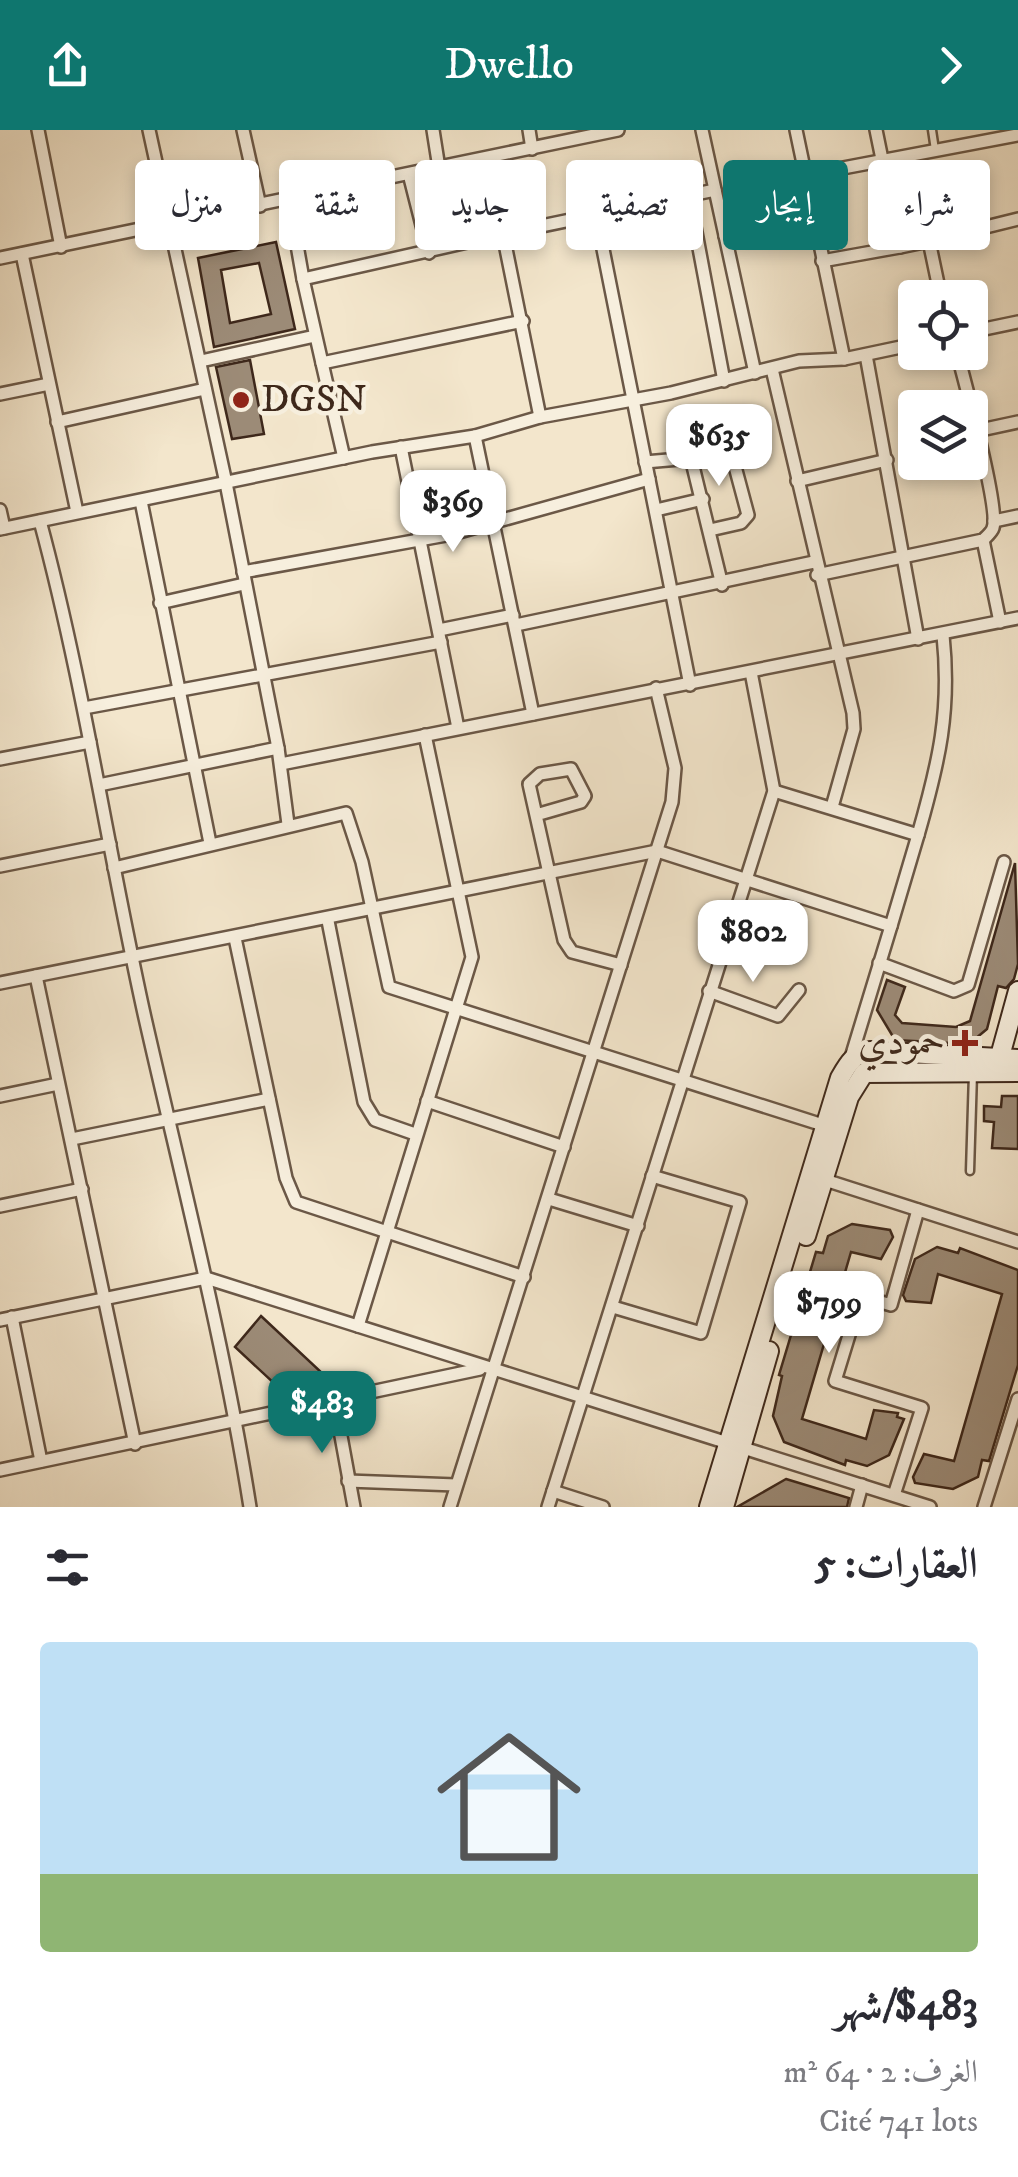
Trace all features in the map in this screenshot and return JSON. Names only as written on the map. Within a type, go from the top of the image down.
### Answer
[{"type":"main road","points":[[1012,1064],[1018,991]]},
{"type":"main road","points":[[724,1507],[735,1444],[840,1078],[849,1063],[858,1054],[870,1052],[1012,1064]]},
{"type":"main road","points":[[709,1507],[735,1444],[857,1082],[870,1069],[973,1070],[1012,1064]]},
{"type":"street","points":[[38,130],[61,247]]},
{"type":"street","points":[[149,130],[156,160]]},
{"type":"street","points":[[242,130],[260,206],[279,202]]},
{"type":"street","points":[[433,130],[438,160]]},
{"type":"street","points":[[529,130],[532,149]]},
{"type":"street","points":[[478,160],[618,130]]},
{"type":"street","points":[[702,130],[723,227]]},
{"type":"street","points":[[796,130],[803,160]]},
{"type":"street","points":[[876,130],[882,160],[1017,134]]},
{"type":"street","points":[[395,177],[415,173]]},
{"type":"street","points":[[409,174],[428,253]]},
{"type":"street","points":[[703,192],[715,190]]},
{"type":"street","points":[[990,227],[1018,220]]},
{"type":"street","points":[[0,258],[135,232]]},
{"type":"street","points":[[177,250],[264,674],[288,824]]},
{"type":"street","points":[[298,250],[344,458]]},
{"type":"street","points":[[303,279],[440,250]]},
{"type":"street","points":[[507,250],[540,417]]},
{"type":"street","points":[[603,250],[690,684]]},
{"type":"street","points":[[699,250],[724,380]]},
{"type":"street","points":[[728,250],[754,373]]},
{"type":"street","points":[[820,250],[844,358]]},
{"type":"street","points":[[822,261],[883,250]]},
{"type":"street","points":[[931,250],[938,280]]},
{"type":"street","points":[[22,254],[77,512]]},
{"type":"street","points":[[322,363],[523,321]]},
{"type":"street","points":[[988,328],[1018,322]]},
{"type":"street","points":[[201,361],[315,336]]},
{"type":"street","points":[[0,510],[2,528],[402,446],[475,436],[540,417],[633,400],[799,361],[898,348]]},
{"type":"street","points":[[866,355],[918,639]]},
{"type":"street","points":[[772,369],[854,728],[832,807]]},
{"type":"street","points":[[0,394],[49,384]]},
{"type":"street","points":[[58,422],[205,389]]},
{"type":"street","points":[[988,428],[1018,422]]},
{"type":"street","points":[[475,436],[532,714]]},
{"type":"street","points":[[402,446],[458,728]]},
{"type":"street","points":[[645,462],[723,450],[733,459],[748,515],[741,522],[710,530]]},
{"type":"street","points":[[690,458],[722,585]]},
{"type":"street","points":[[797,481],[887,460]]},
{"type":"street","points":[[160,602],[244,578],[496,524],[648,480]]},
{"type":"street","points":[[986,480],[994,520],[983,540],[1000,622]]},
{"type":"street","points":[[656,510],[702,499]]},
{"type":"street","points":[[142,500],[210,843]]},
{"type":"street","points":[[994,520],[1018,516]]},
{"type":"street","points":[[40,521],[84,708],[133,958],[238,1421],[246,1506]]},
{"type":"street","points":[[84,708],[515,620],[673,596],[816,568],[903,558],[983,540]]},
{"type":"street","points":[[281,764],[1018,618]]},
{"type":"street","points":[[857,1082],[849,1063],[944,740],[949,688],[942,635]]},
{"type":"street","points":[[548,1507],[774,791],[751,672]]},
{"type":"street","points":[[450,1507],[487,1370],[549,1199],[676,784],[656,688]]},
{"type":"street","points":[[358,1326],[472,957],[425,735]]},
{"type":"street","points":[[0,758],[90,742]]},
{"type":"street","points":[[99,785],[278,748]]},
{"type":"street","points":[[536,815],[581,802],[585,796],[577,773],[572,769],[535,776],[529,784],[536,815],[568,948],[621,964]]},
{"type":"street","points":[[774,791],[918,835]]},
{"type":"street","points":[[114,868],[346,812],[388,987],[826,1126]]},
{"type":"street","points":[[0,866],[110,844]]},
{"type":"street","points":[[0,983],[78,964],[133,958],[328,921],[657,851],[891,926]]},
{"type":"street","points":[[878,963],[954,991],[968,985],[1004,862]]},
{"type":"street","points":[[328,921],[364,1102],[376,1120],[415,1134]]},
{"type":"street","points":[[235,938],[269,1099],[296,1202],[384,1234],[524,1276]]},
{"type":"street","points":[[36,976],[136,1444]]},
{"type":"street","points":[[709,991],[778,1016],[799,990]]},
{"type":"street","points":[[0,1096],[58,1084]]},
{"type":"street","points":[[72,1139],[269,1099]]},
{"type":"street","points":[[427,1101],[564,1147]]},
{"type":"street","points":[[613,1307],[701,1333],[729,1240],[740,1202],[652,1176]]},
{"type":"street","points":[[825,1180],[1018,1242]]},
{"type":"street","points":[[0,1206],[82,1190]]},
{"type":"street","points":[[549,1199],[638,1226]]},
{"type":"street","points":[[894,1495],[922,1408],[835,1382],[861,1296],[891,1305],[918,1210]]},
{"type":"street","points":[[42,1461],[6,1318],[206,1278],[930,1507]]},
{"type":"street","points":[[0,1470],[136,1444],[334,1398],[487,1370]]},
{"type":"street","points":[[334,1398],[354,1507]]},
{"type":"street","points":[[984,1507],[1018,1398]]},
{"type":"street","points":[[348,1482],[456,1485]]},
{"type":"street","points":[[856,1507],[862,1485]]},
{"type":"street","points":[[553,1491],[603,1507]]},
{"type":"lane","points":[[932,130],[935,150]]},
{"type":"lane","points":[[970,1172],[973,1070]]},
{"type":"building","points":[[276,242],[295,329],[214,347],[198,258],[259,250],[259,245]],"holes":[[[259,263],[271,314],[230,323],[221,270]]]},
{"type":"building","name":"DGSN","points":[[250,360],[264,434],[232,439],[216,367]]},
{"type":"building","points":[[1015,863],[1018,964],[1014,979],[1006,988],[998,986],[987,1029],[969,1044],[895,1040],[877,1010],[887,980],[905,987],[895,1015],[902,1023],[956,1027],[970,1021]]},
{"type":"building","points":[[1002,1096],[1018,1096],[1018,1149],[992,1148],[994,1122],[984,1121],[984,1106],[1001,1107]]},
{"type":"building","points":[[852,1224],[890,1230],[893,1237],[881,1259],[851,1252],[802,1419],[866,1439],[874,1410],[898,1413],[897,1417],[904,1419],[889,1455],[867,1466],[846,1460],[845,1465],[784,1442],[773,1416],[782,1376],[779,1375],[816,1252],[823,1253],[828,1236]]},
{"type":"building","points":[[937,1247],[958,1253],[960,1248],[1018,1270],[1018,1365],[989,1461],[982,1460],[978,1477],[953,1489],[915,1483],[913,1477],[924,1454],[954,1461],[1002,1294],[938,1274],[931,1303],[906,1301],[903,1295],[915,1259]]},
{"type":"building","points":[[261,1316],[322,1373],[299,1398],[291,1399],[235,1347]]},
{"type":"building","points":[[786,1479],[849,1498],[847,1507],[737,1507]]},
{"type":"place","name":"DGSN","points":[[241,400]]},
{"type":"place","name":"حمودي","points":[[965,1043]]}]
